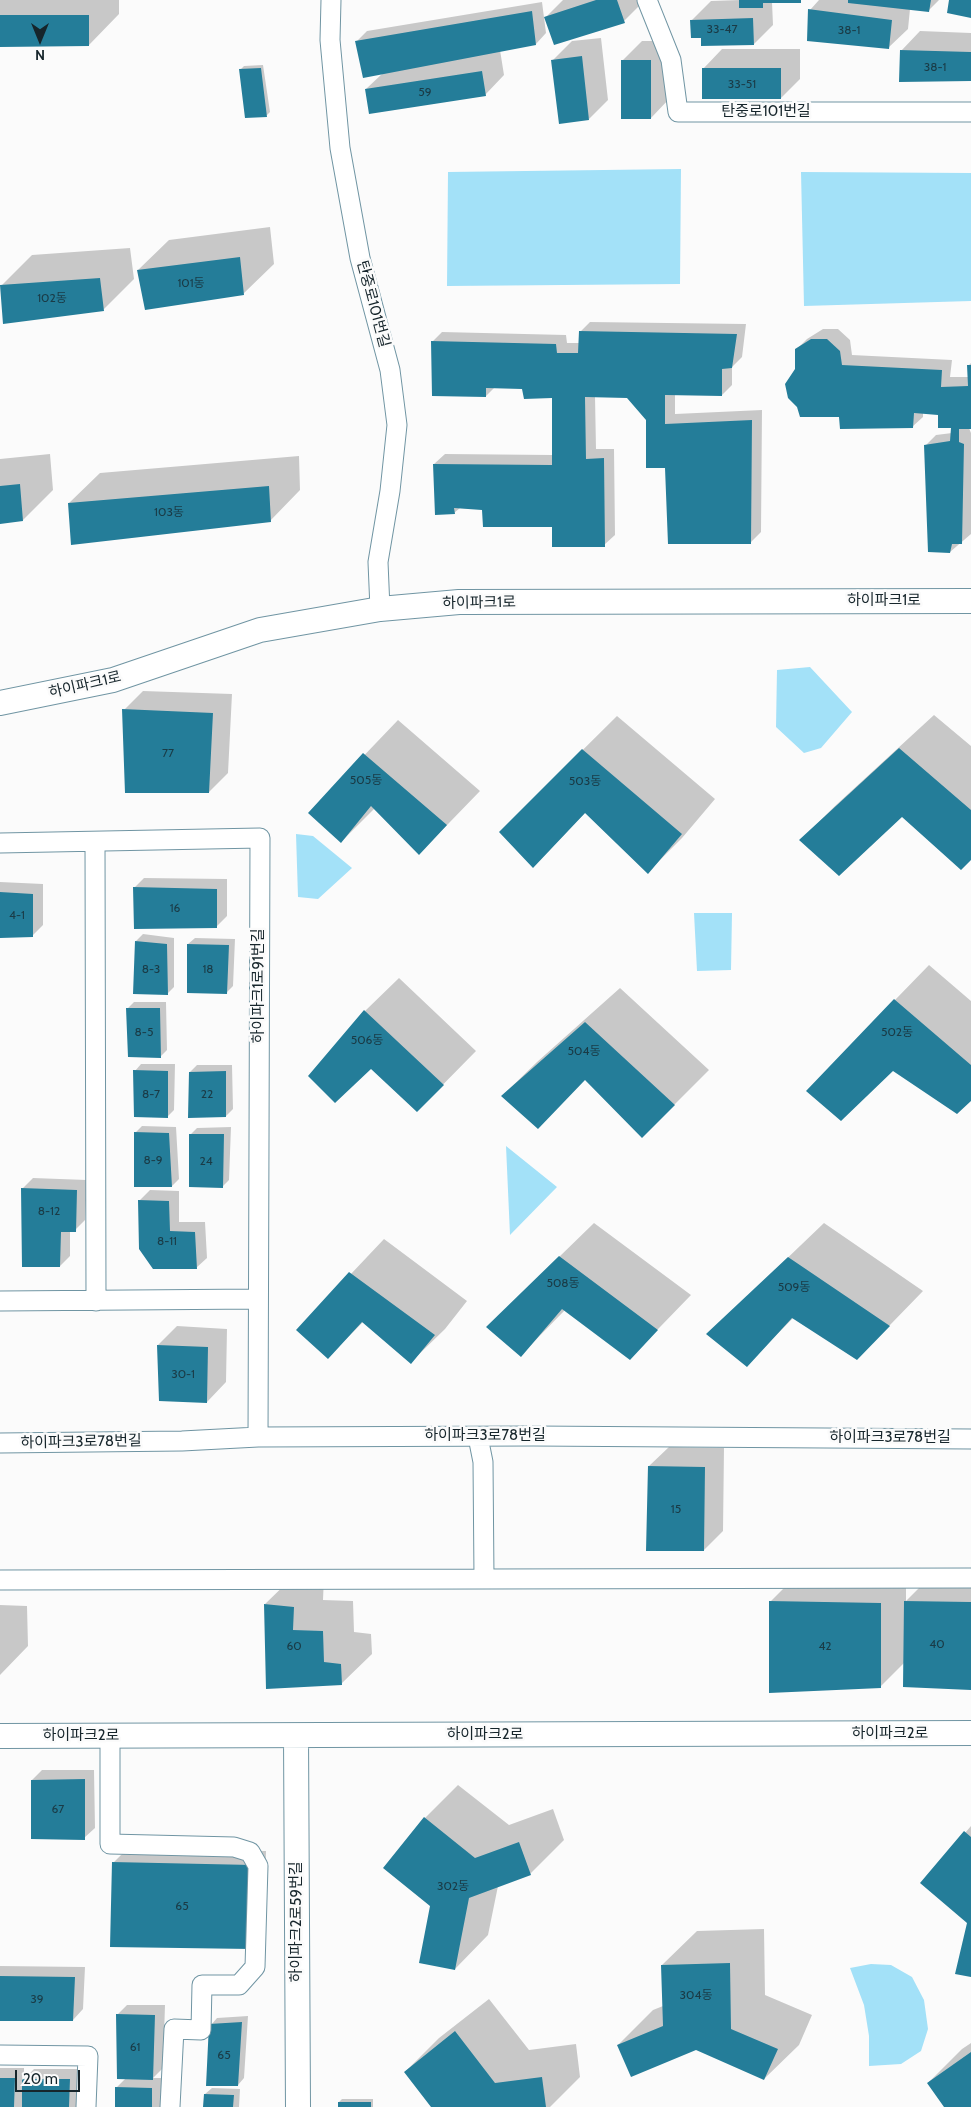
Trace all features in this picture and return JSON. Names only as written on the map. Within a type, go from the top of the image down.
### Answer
[{"type":"street","name":"탄중로101번길","points":[[331,0],[330,40],[340,148],[360,258],[390,370],[397,425],[390,491],[378,562],[380,609]]},
{"type":"street","name":"탄중로101번길","points":[[647,0],[671,60],[678,112],[971,112]]},
{"type":"street","name":"하이파크1로","points":[[0,703],[113,680],[260,630],[380,609],[458,602],[971,601]]},
{"type":"street","name":"하이파크1로91번길","points":[[0,843],[96,843],[260,838],[258,1437]]},
{"type":"street","points":[[96,843],[96,1301]]},
{"type":"street","points":[[0,1301],[258,1299]]},
{"type":"street","name":"하이파크3로78번길","points":[[0,1443],[182,1441],[258,1437],[971,1439]]},
{"type":"street","points":[[478,1437],[483,1462],[484,1578]]},
{"type":"street","points":[[0,1580],[971,1578]]},
{"type":"street","name":"하이파크2로","points":[[0,1736],[971,1733]]},
{"type":"street","points":[[110,1736],[110,1844],[234,1847],[250,1852],[258,1866],[255,1967],[239,1985],[202,1985],[201,2030],[174,2029],[170,2107]]},
{"type":"street","name":"하이파크2로59번길","points":[[296,1736],[298,2107]]},
{"type":"street","points":[[0,2056],[88,2056],[86,2107]]},
{"type":"shaded area","points":[[681,169],[680,284],[447,286],[448,172]]},
{"type":"shaded area","points":[[801,172],[971,173],[971,301],[804,306]]},
{"type":"shaded area","points":[[810,667],[852,712],[821,748],[804,753],[776,727],[777,670]]},
{"type":"shaded area","points":[[296,834],[313,836],[352,868],[318,899],[298,897]]},
{"type":"shaded area","points":[[694,913],[732,913],[731,970],[697,971]]},
{"type":"shaded area","points":[[506,1146],[557,1187],[510,1235]]},
{"type":"shaded area","points":[[871,1964],[891,1965],[912,1977],[924,2000],[928,2029],[921,2051],[901,2064],[869,2066],[869,2036],[864,2005],[850,1968]]},
{"type":"building","points":[[596,0],[617,0],[625,23],[554,45],[544,17]]},
{"type":"building","points":[[739,0],[801,0],[801,3],[763,3],[763,8],[739,8]]},
{"type":"building","points":[[848,0],[931,0],[929,12],[848,3]]},
{"type":"building","points":[[949,0],[971,0],[971,18],[947,13]]},
{"type":"building","points":[[808,9],[892,20],[889,49],[807,41]]},
{"type":"building","points":[[532,11],[536,45],[363,78],[355,41]]},
{"type":"building","points":[[0,15],[89,15],[89,46],[0,47]]},
{"type":"building","points":[[753,18],[754,45],[701,46],[701,38],[691,38],[690,20]]},
{"type":"building","points":[[900,50],[971,52],[971,81],[899,82]]},
{"type":"building","points":[[582,56],[589,120],[559,124],[551,60]]},
{"type":"building","points":[[621,60],[651,60],[651,119],[621,119]]},
{"type":"building","points":[[261,68],[267,117],[245,118],[239,69]]},
{"type":"building","points":[[702,68],[781,68],[781,99],[702,99]]},
{"type":"building","points":[[482,71],[486,96],[369,114],[365,89]]},
{"type":"building","points":[[240,257],[244,295],[145,310],[137,270]]},
{"type":"building","points":[[100,278],[104,311],[3,324],[0,285]]},
{"type":"building","points":[[579,331],[737,334],[732,368],[722,369],[722,396],[665,395],[665,424],[752,420],[751,544],[668,544],[665,468],[646,468],[646,420],[627,398],[585,397],[586,459],[604,458],[605,547],[552,547],[552,527],[483,527],[482,510],[454,508],[455,514],[435,515],[433,464],[552,465],[552,398],[524,399],[522,389],[486,388],[486,397],[432,396],[431,341],[556,344],[557,353],[578,353]]},
{"type":"building","points":[[811,339],[827,339],[840,351],[842,365],[942,370],[941,387],[968,386],[967,365],[971,365],[971,429],[959,429],[959,442],[964,444],[962,544],[952,544],[950,553],[928,552],[924,445],[950,441],[951,428],[938,428],[938,415],[914,413],[913,428],[840,429],[839,417],[800,417],[797,407],[788,398],[785,384],[795,369],[795,349]]},
{"type":"building","points":[[20,484],[23,521],[0,524],[0,486]]},
{"type":"building","points":[[269,486],[271,522],[71,545],[68,503]]},
{"type":"building","points":[[122,709],[213,713],[209,793],[125,793]]},
{"type":"building","points":[[899,748],[971,810],[971,860],[961,870],[902,817],[839,876],[799,840]]},
{"type":"building","points":[[582,749],[682,834],[648,874],[585,813],[533,868],[499,832]]},
{"type":"building","points":[[363,753],[447,825],[419,855],[371,806],[341,843],[308,813]]},
{"type":"building","points":[[133,887],[217,889],[217,928],[134,929]]},
{"type":"building","points":[[0,892],[33,894],[33,937],[0,938]]},
{"type":"building","points":[[135,941],[167,944],[168,995],[133,994]]},
{"type":"building","points":[[187,944],[229,945],[227,994],[187,993]]},
{"type":"building","points":[[894,999],[971,1065],[971,1101],[957,1114],[893,1071],[841,1121],[806,1091]]},
{"type":"building","points":[[126,1008],[160,1008],[161,1058],[128,1057]]},
{"type":"building","points":[[364,1010],[444,1085],[417,1112],[371,1069],[335,1103],[308,1076]]},
{"type":"building","points":[[585,1022],[675,1105],[642,1138],[585,1080],[538,1129],[501,1096]]},
{"type":"building","points":[[133,1070],[168,1071],[168,1118],[134,1117]]},
{"type":"building","points":[[226,1071],[226,1117],[188,1118],[189,1072]]},
{"type":"building","points":[[134,1132],[169,1133],[172,1187],[134,1187]]},
{"type":"building","points":[[189,1134],[224,1134],[223,1188],[189,1187]]},
{"type":"building","points":[[21,1188],[77,1190],[76,1232],[61,1232],[60,1267],[22,1267]]},
{"type":"building","points":[[138,1200],[169,1201],[170,1231],[195,1232],[197,1269],[153,1269],[139,1249]]},
{"type":"building","points":[[559,1256],[658,1330],[630,1360],[562,1309],[521,1357],[486,1327]]},
{"type":"building","points":[[788,1257],[890,1326],[857,1360],[792,1318],[747,1367],[706,1334]]},
{"type":"building","points":[[349,1272],[435,1335],[411,1364],[362,1322],[328,1359],[296,1330]]},
{"type":"building","points":[[157,1345],[208,1347],[207,1403],[159,1401]]},
{"type":"building","points":[[648,1466],[705,1467],[704,1551],[646,1551]]},
{"type":"building","points":[[769,1601],[881,1603],[881,1688],[769,1693]]},
{"type":"building","points":[[904,1601],[971,1602],[971,1690],[903,1687]]},
{"type":"building","points":[[264,1604],[294,1607],[293,1630],[323,1631],[324,1662],[341,1664],[342,1685],[266,1689]]},
{"type":"building","points":[[85,1779],[85,1840],[31,1839],[31,1780]]},
{"type":"building","points":[[424,1817],[475,1858],[519,1842],[531,1875],[469,1898],[455,1970],[419,1963],[430,1906],[383,1868]]},
{"type":"building","points":[[964,1831],[971,1837],[971,1977],[955,1974],[967,1923],[920,1883]]},
{"type":"building","points":[[112,1862],[253,1865],[251,1949],[110,1947]]},
{"type":"building","points":[[730,1963],[731,2029],[778,2049],[764,2080],[696,2050],[631,2077],[617,2045],[663,2026],[661,1965]]},
{"type":"building","points":[[0,1976],[75,1977],[73,2021],[0,2021]]},
{"type":"building","points":[[116,2014],[155,2015],[153,2080],[117,2079]]},
{"type":"building","points":[[242,2022],[238,2086],[206,2086],[209,2024]]},
{"type":"building","points":[[455,2031],[495,2083],[542,2077],[546,2107],[431,2107],[404,2072]]},
{"type":"building","points":[[971,2052],[971,2107],[944,2107],[927,2083]]},
{"type":"building","points":[[0,2078],[15,2078],[14,2107],[0,2107]]},
{"type":"building","points":[[22,2079],[70,2079],[69,2107],[22,2107]]},
{"type":"building","points":[[115,2087],[152,2088],[152,2107],[115,2107]]},
{"type":"building","points":[[204,2094],[234,2095],[233,2107],[203,2107]]},
{"type":"building","points":[[338,2102],[371,2102],[371,2107],[338,2107]]}]
